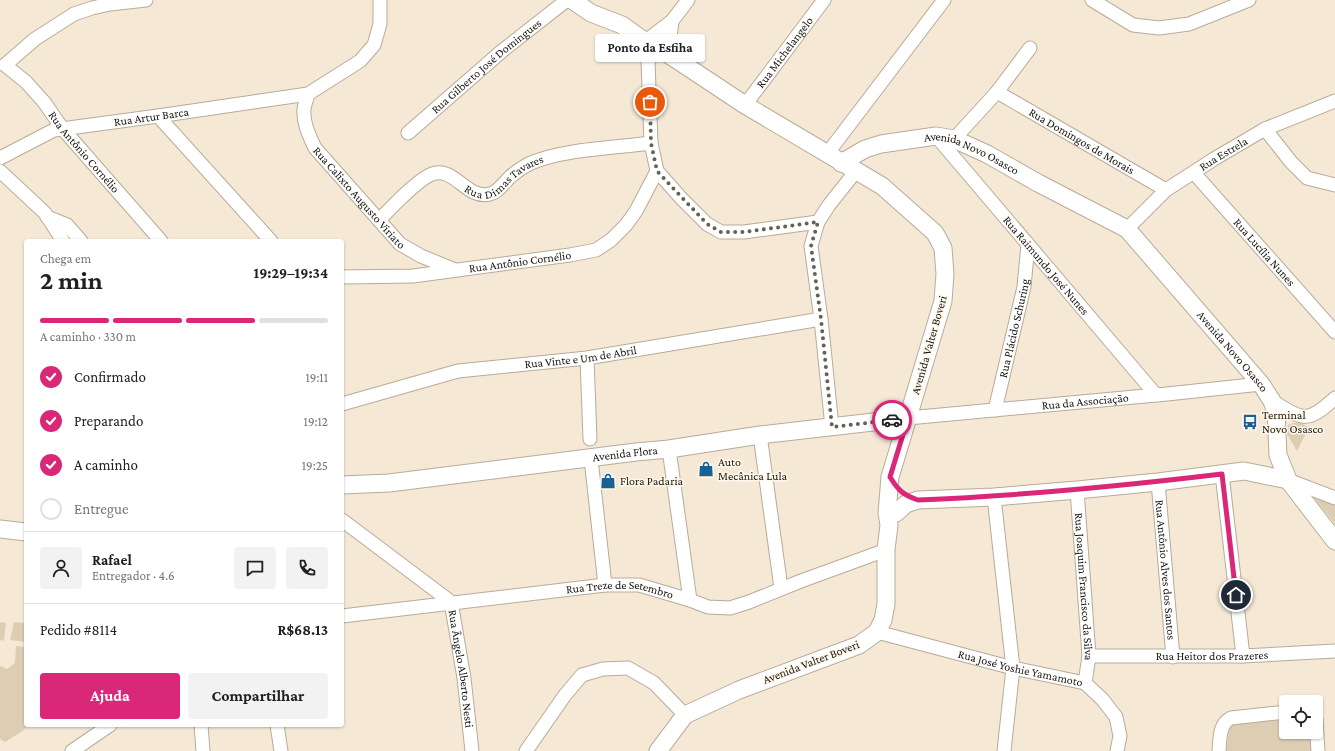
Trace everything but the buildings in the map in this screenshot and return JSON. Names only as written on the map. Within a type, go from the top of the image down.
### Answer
[{"type":"main road","points":[[572,0],[591,13],[622,25],[745,105],[841,163]]},
{"type":"main road","name":"Avenida Novo Osasco","points":[[841,163],[865,149],[881,144],[936,136],[954,139],[987,154],[1038,183],[1127,229],[1261,384],[1272,401],[1276,412],[1278,455],[1288,480],[1335,541]]},
{"type":"main road","name":"Avenida Valter Boveri","points":[[658,751],[685,715],[739,690],[860,645],[877,632],[882,620],[886,604],[886,550],[893,519],[897,455],[943,301],[945,274],[943,248],[935,233],[882,186],[841,163]]},
{"type":"main road","name":"Avenida Flora","points":[[344,485],[389,483],[591,459],[636,452],[669,450],[760,435],[908,418]]},
{"type":"main road","points":[[893,519],[906,504],[918,500],[994,497],[1077,490],[1222,474],[1244,471],[1278,455]]},
{"type":"main road","points":[[1244,471],[1288,480]]},
{"type":"main road","points":[[894,484],[910,498],[918,500]]},
{"type":"main road","points":[[0,529],[24,532]]},
{"type":"street","points":[[2,65],[36,39],[74,14],[110,4],[146,0]]},
{"type":"street","points":[[308,94],[360,61],[374,45],[380,24],[380,0]]},
{"type":"street","name":"Rua Gilberto José Domingues","points":[[408,133],[502,52],[567,0]]},
{"type":"street","points":[[688,0],[672,21],[648,61],[651,143],[657,171],[707,224],[721,232],[744,232],[818,222]]},
{"type":"street","name":"Rua Michelangelo","points":[[745,105],[824,0]]},
{"type":"street","points":[[827,154],[944,0]]},
{"type":"street","points":[[1094,0],[1133,25],[1159,28],[1189,24],[1249,0]]},
{"type":"street","points":[[657,47],[672,21]]},
{"type":"street","points":[[954,139],[996,92],[1030,48]]},
{"type":"street","name":"Rua Antônio Cornélio","points":[[2,65],[26,82],[44,102],[62,128],[159,239]]},
{"type":"street","name":"Rua Domingos de Morais","points":[[996,92],[1166,190]]},
{"type":"street","name":"Rua Artur Barca","points":[[0,158],[54,130],[62,128],[158,116],[308,94]]},
{"type":"street","name":"Rua Calixto Augusto Viriato","points":[[308,94],[304,110],[305,121],[308,133],[315,148],[400,244],[421,256],[455,270]]},
{"type":"street","name":"Rua Estrela","points":[[1127,229],[1166,190],[1265,129],[1335,101]]},
{"type":"street","points":[[158,116],[269,239]]},
{"type":"street","points":[[1265,129],[1291,162],[1307,178],[1335,185]]},
{"type":"street","name":"Rua Raimundo José Nunes","points":[[936,136],[1156,395]]},
{"type":"street","name":"Rua Dimas Tavares","points":[[379,220],[416,185],[432,174],[441,173],[450,175],[474,193],[483,195],[491,194],[501,187],[511,176],[527,165],[539,160],[568,153],[651,143]]},
{"type":"street","points":[[0,171],[47,217],[62,239]]},
{"type":"street","name":"Rua Antônio Cornélio","points":[[344,277],[413,276],[570,255],[596,250],[611,240],[626,225],[636,212],[657,171]]},
{"type":"street","points":[[832,427],[821,319],[811,246],[818,222],[829,205],[856,171]]},
{"type":"street","name":"Rua Lucília Nunes","points":[[1194,173],[1335,331]]},
{"type":"street","points":[[47,217],[67,225],[79,239]]},
{"type":"street","name":"Rua Plácido Schuring","points":[[995,410],[1024,286],[1028,244]]},
{"type":"street","name":"Rua Vinte e Um de Abril","points":[[344,403],[458,371],[587,358],[821,319]]},
{"type":"street","points":[[587,358],[590,439]]},
{"type":"street","name":"Rua da Associação","points":[[908,418],[1261,384]]},
{"type":"street","points":[[1272,401],[1294,415],[1302,417],[1320,412],[1335,398]]},
{"type":"street","points":[[760,435],[782,588]]},
{"type":"street","points":[[669,450],[690,600]]},
{"type":"street","points":[[591,459],[605,585]]},
{"type":"street","points":[[1222,474],[1243,656]]},
{"type":"street","points":[[1288,480],[1335,498]]},
{"type":"street","name":"Rua Antônio Alves dos Santos","points":[[1158,482],[1173,656]]},
{"type":"street","name":"Rua Joaquim Francisco da Silva","points":[[1077,490],[1089,656],[1085,683]]},
{"type":"street","points":[[994,497],[1013,668],[1004,751]]},
{"type":"street","name":"Rua Ângelo Alberto Nesti","points":[[344,522],[450,602],[464,678],[472,751]]},
{"type":"street","name":"Rua Treze de Setembro","points":[[344,616],[450,602],[605,585],[639,585],[690,600],[708,607],[730,608],[886,550]]},
{"type":"street","name":"Rua José Yoshie Yamamoto","points":[[877,632],[1013,668],[1085,683],[1104,700],[1116,716],[1120,736],[1117,751]]},
{"type":"street","name":"Rua Heitor dos Prazeres","points":[[1089,656],[1243,656],[1335,651]]},
{"type":"street","points":[[526,751],[565,696],[582,675],[603,669],[628,668],[654,683],[685,715]]},
{"type":"street","points":[[1219,751],[1222,727],[1226,721],[1231,718],[1279,713]]},
{"type":"street","points":[[77,749],[107,727]]},
{"type":"street","points":[[201,727],[203,751]]},
{"type":"street","points":[[277,727],[281,751]]},
{"type":"street","points":[[1317,739],[1318,751]]},
{"type":"shaded area","points":[[1293,423],[1301,423],[1309,427],[1297,451],[1287,434],[1288,425]]},
{"type":"shaded area","points":[[1316,497],[1335,503],[1335,524],[1315,499]]},
{"type":"shaded area","points":[[0,622],[6,623],[4,641],[0,640]]},
{"type":"shaded area","points":[[14,622],[24,623],[24,642],[10,640]]},
{"type":"shaded area","points":[[16,646],[24,647],[24,727],[27,727],[5,742],[0,739],[0,666],[7,669],[15,663]]},
{"type":"shaded area","points":[[1279,720],[1279,739],[1312,739],[1313,751],[1226,751],[1229,730],[1232,725]]},
{"type":"way so far","points":[[650,102],[651,143],[657,171],[707,224],[721,232],[744,232],[818,222],[811,246],[821,319],[832,427],[892,420]]},
{"type":"place","name":"Ponto da Esfiha","points":[[650,102]]},
{"type":"place","name":"Terminal Novo Osasco","points":[[1250,422]]},
{"type":"place","name":"Auto Mecânica Lula","points":[[706,469]]},
{"type":"place","name":"Flora Padaria","points":[[608,481]]},
{"type":"route","points":[[892,420],[908,418],[890,477],[898,490],[910,498],[918,500],[994,497],[1077,490],[1222,474],[1236,595]]}]
